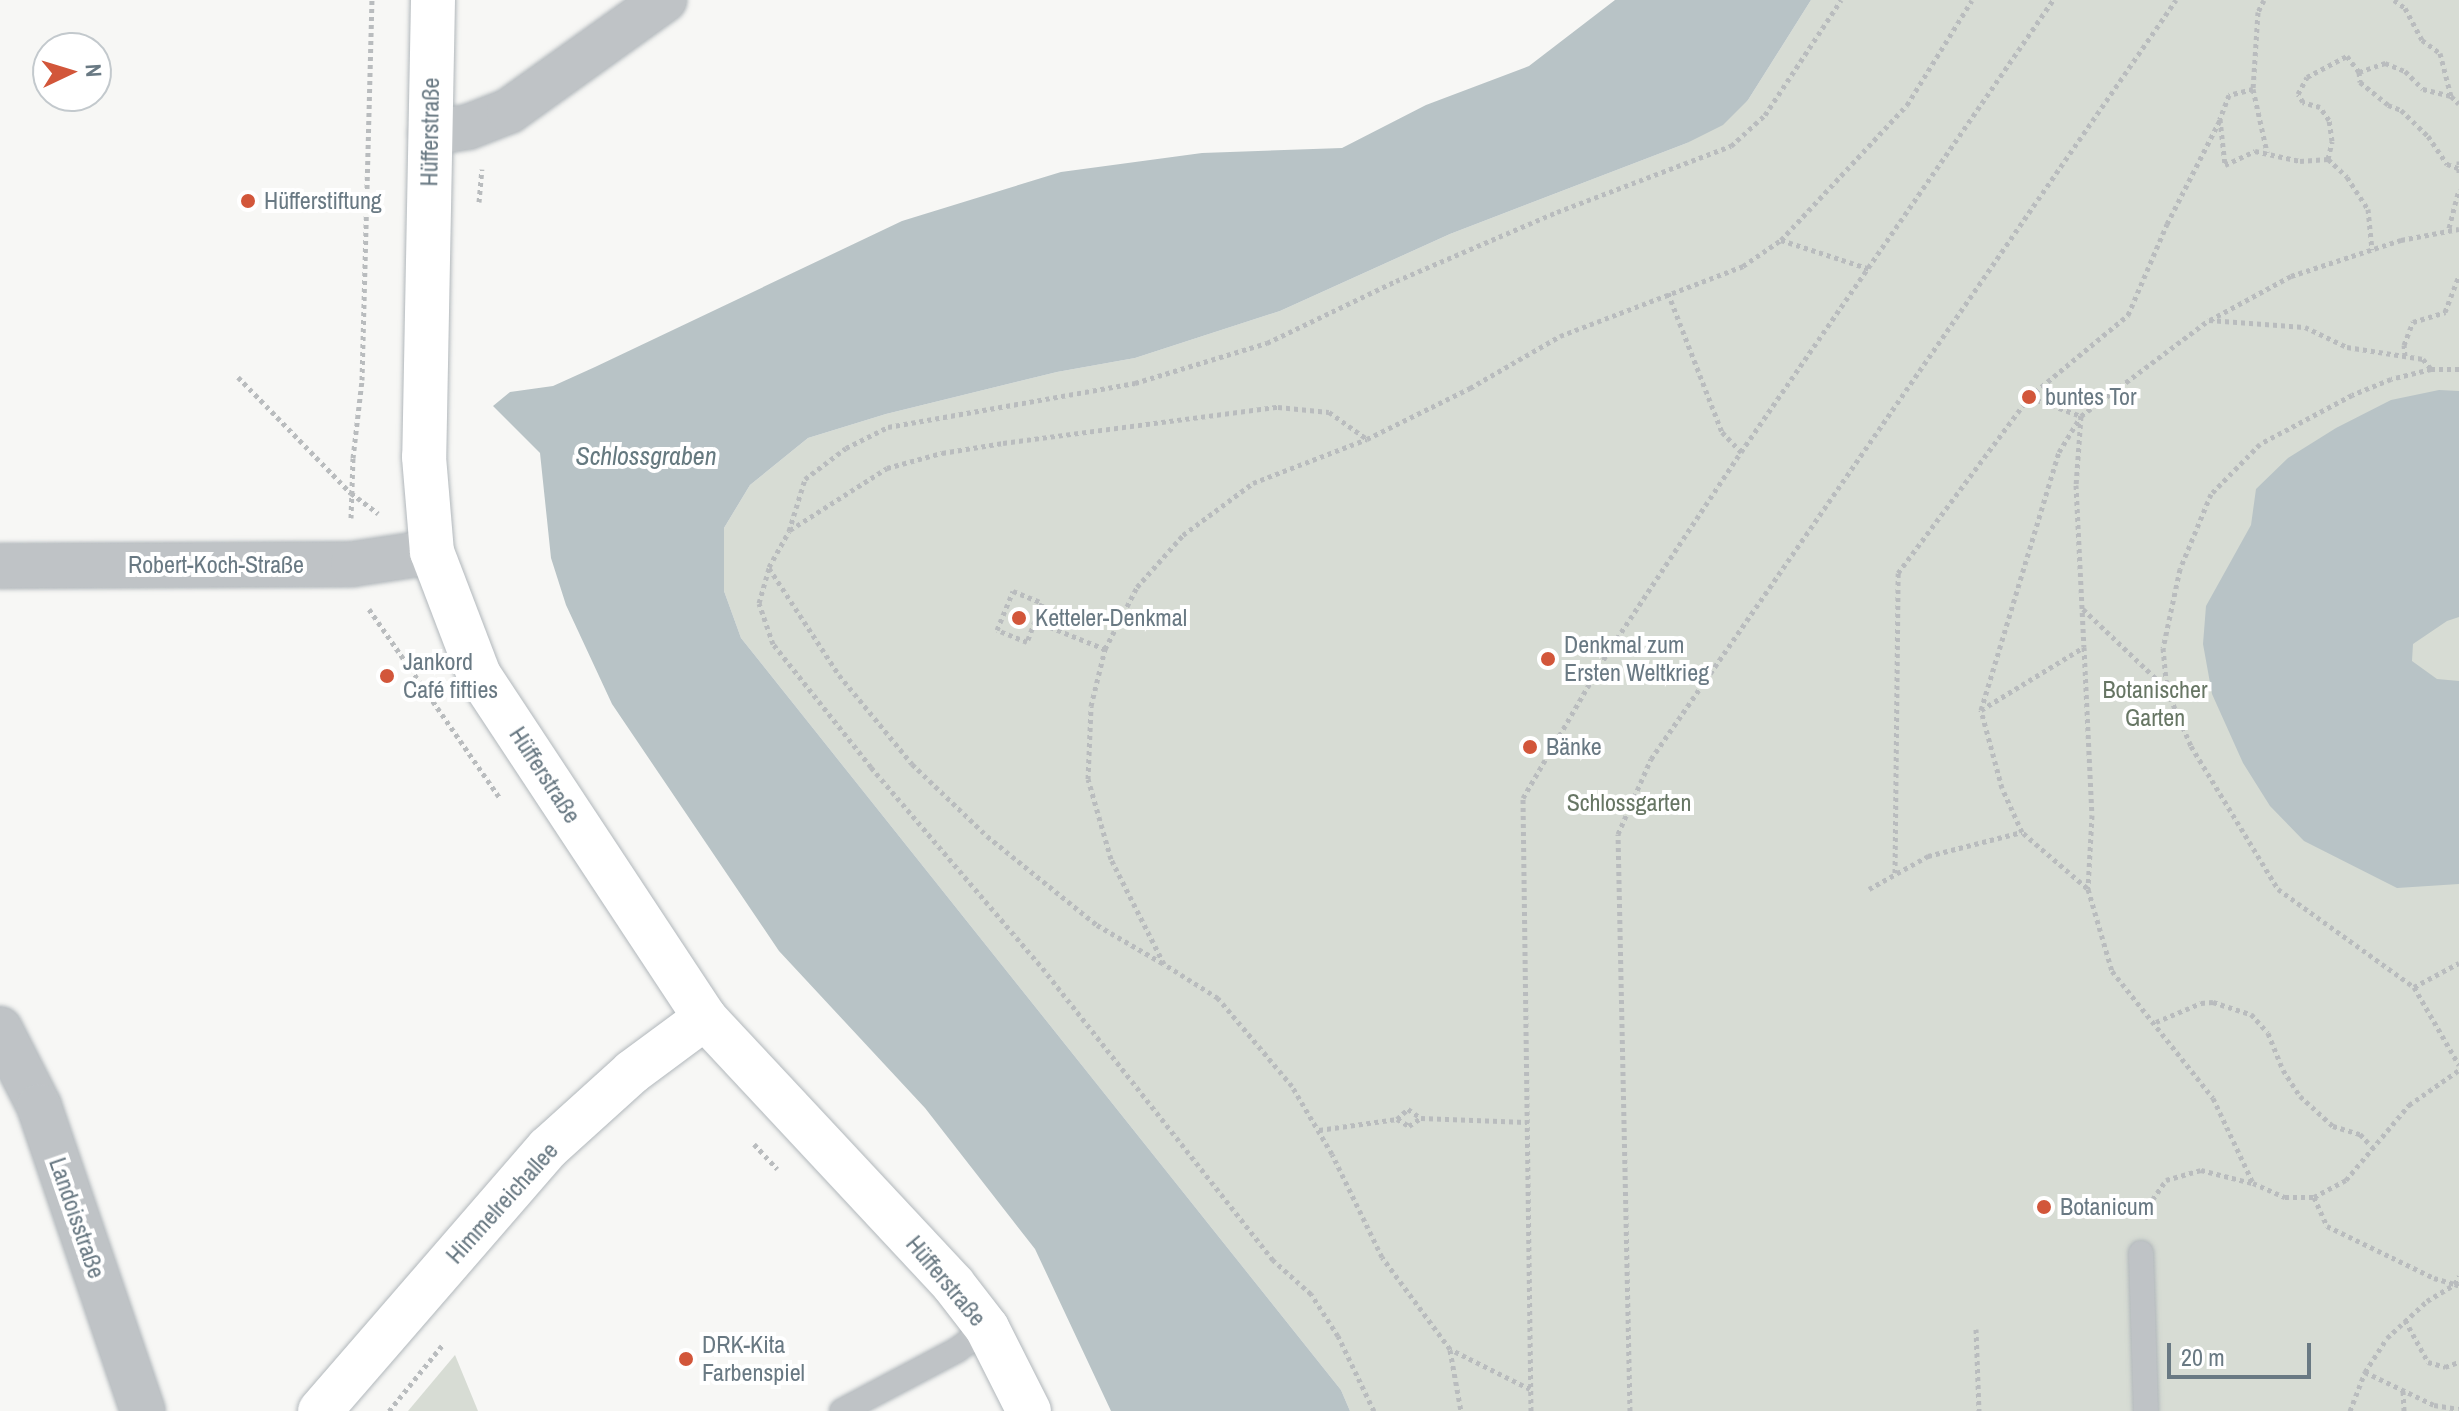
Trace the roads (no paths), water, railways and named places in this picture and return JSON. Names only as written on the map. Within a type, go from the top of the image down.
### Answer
[{"type":"street","name":"Hüfferstraße","points":[[433,0],[424,457],[432,552],[479,675],[705,1018],[953,1284],[987,1328],[1029,1411]]},
{"type":"street","points":[[430,133],[468,127],[509,111],[664,0]]},
{"type":"street","name":"Robert-Koch-Straße","points":[[0,566],[353,564],[432,552]]},
{"type":"street","name":"Himmelreichallee","points":[[320,1411],[548,1148],[632,1072],[705,1018]]},
{"type":"street","name":"Landoisstraße","points":[[0,1029],[39,1106],[143,1411]]},
{"type":"lane","points":[[2141,1253],[2146,1411]]},
{"type":"lane","points":[[842,1411],[957,1350],[987,1328]]},
{"type":"water","name":"Schlossgraben","points":[[1615,0],[1811,0],[1748,100],[1723,125],[1687,143],[1450,234],[1280,311],[1135,358],[1057,372],[886,414],[808,438],[750,485],[724,528],[724,591],[741,638],[1341,1390],[1350,1411],[1111,1411],[1035,1249],[925,1108],[779,951],[612,704],[566,605],[551,558],[540,453],[493,406],[510,392],[553,386],[902,221],[1061,172],[1202,153],[1342,148],[1426,105],[1529,66]]},
{"type":"water","points":[[2439,390],[2459,391],[2459,617],[2447,621],[2413,644],[2412,661],[2437,679],[2459,681],[2459,884],[2397,888],[2304,841],[2270,806],[2243,763],[2212,694],[2203,644],[2206,606],[2251,525],[2256,489],[2288,458],[2336,428],[2391,400]]},
{"type":"place","name":"Hüfferstiftung","points":[[248,201]]},
{"type":"place","name":"buntes Tor","points":[[2029,397]]},
{"type":"place","name":"Ketteler-Denkmal","points":[[1019,618]]},
{"type":"place","name":"Denkmal zum Ersten Weltkrieg","points":[[1548,659]]},
{"type":"place","name":"Jankord Café fifties","points":[[387,676]]},
{"type":"place","name":"Bänke","points":[[1530,747]]},
{"type":"place","name":"Botanicum","points":[[2044,1207]]},
{"type":"place","name":"DRK-Kita Farbenspiel","points":[[686,1359]]},
{"type":"park label","name":"Botanischer Garten","points":[[2155,704]]},
{"type":"park label","name":"Schlossgarten","points":[[1629,803]]}]
